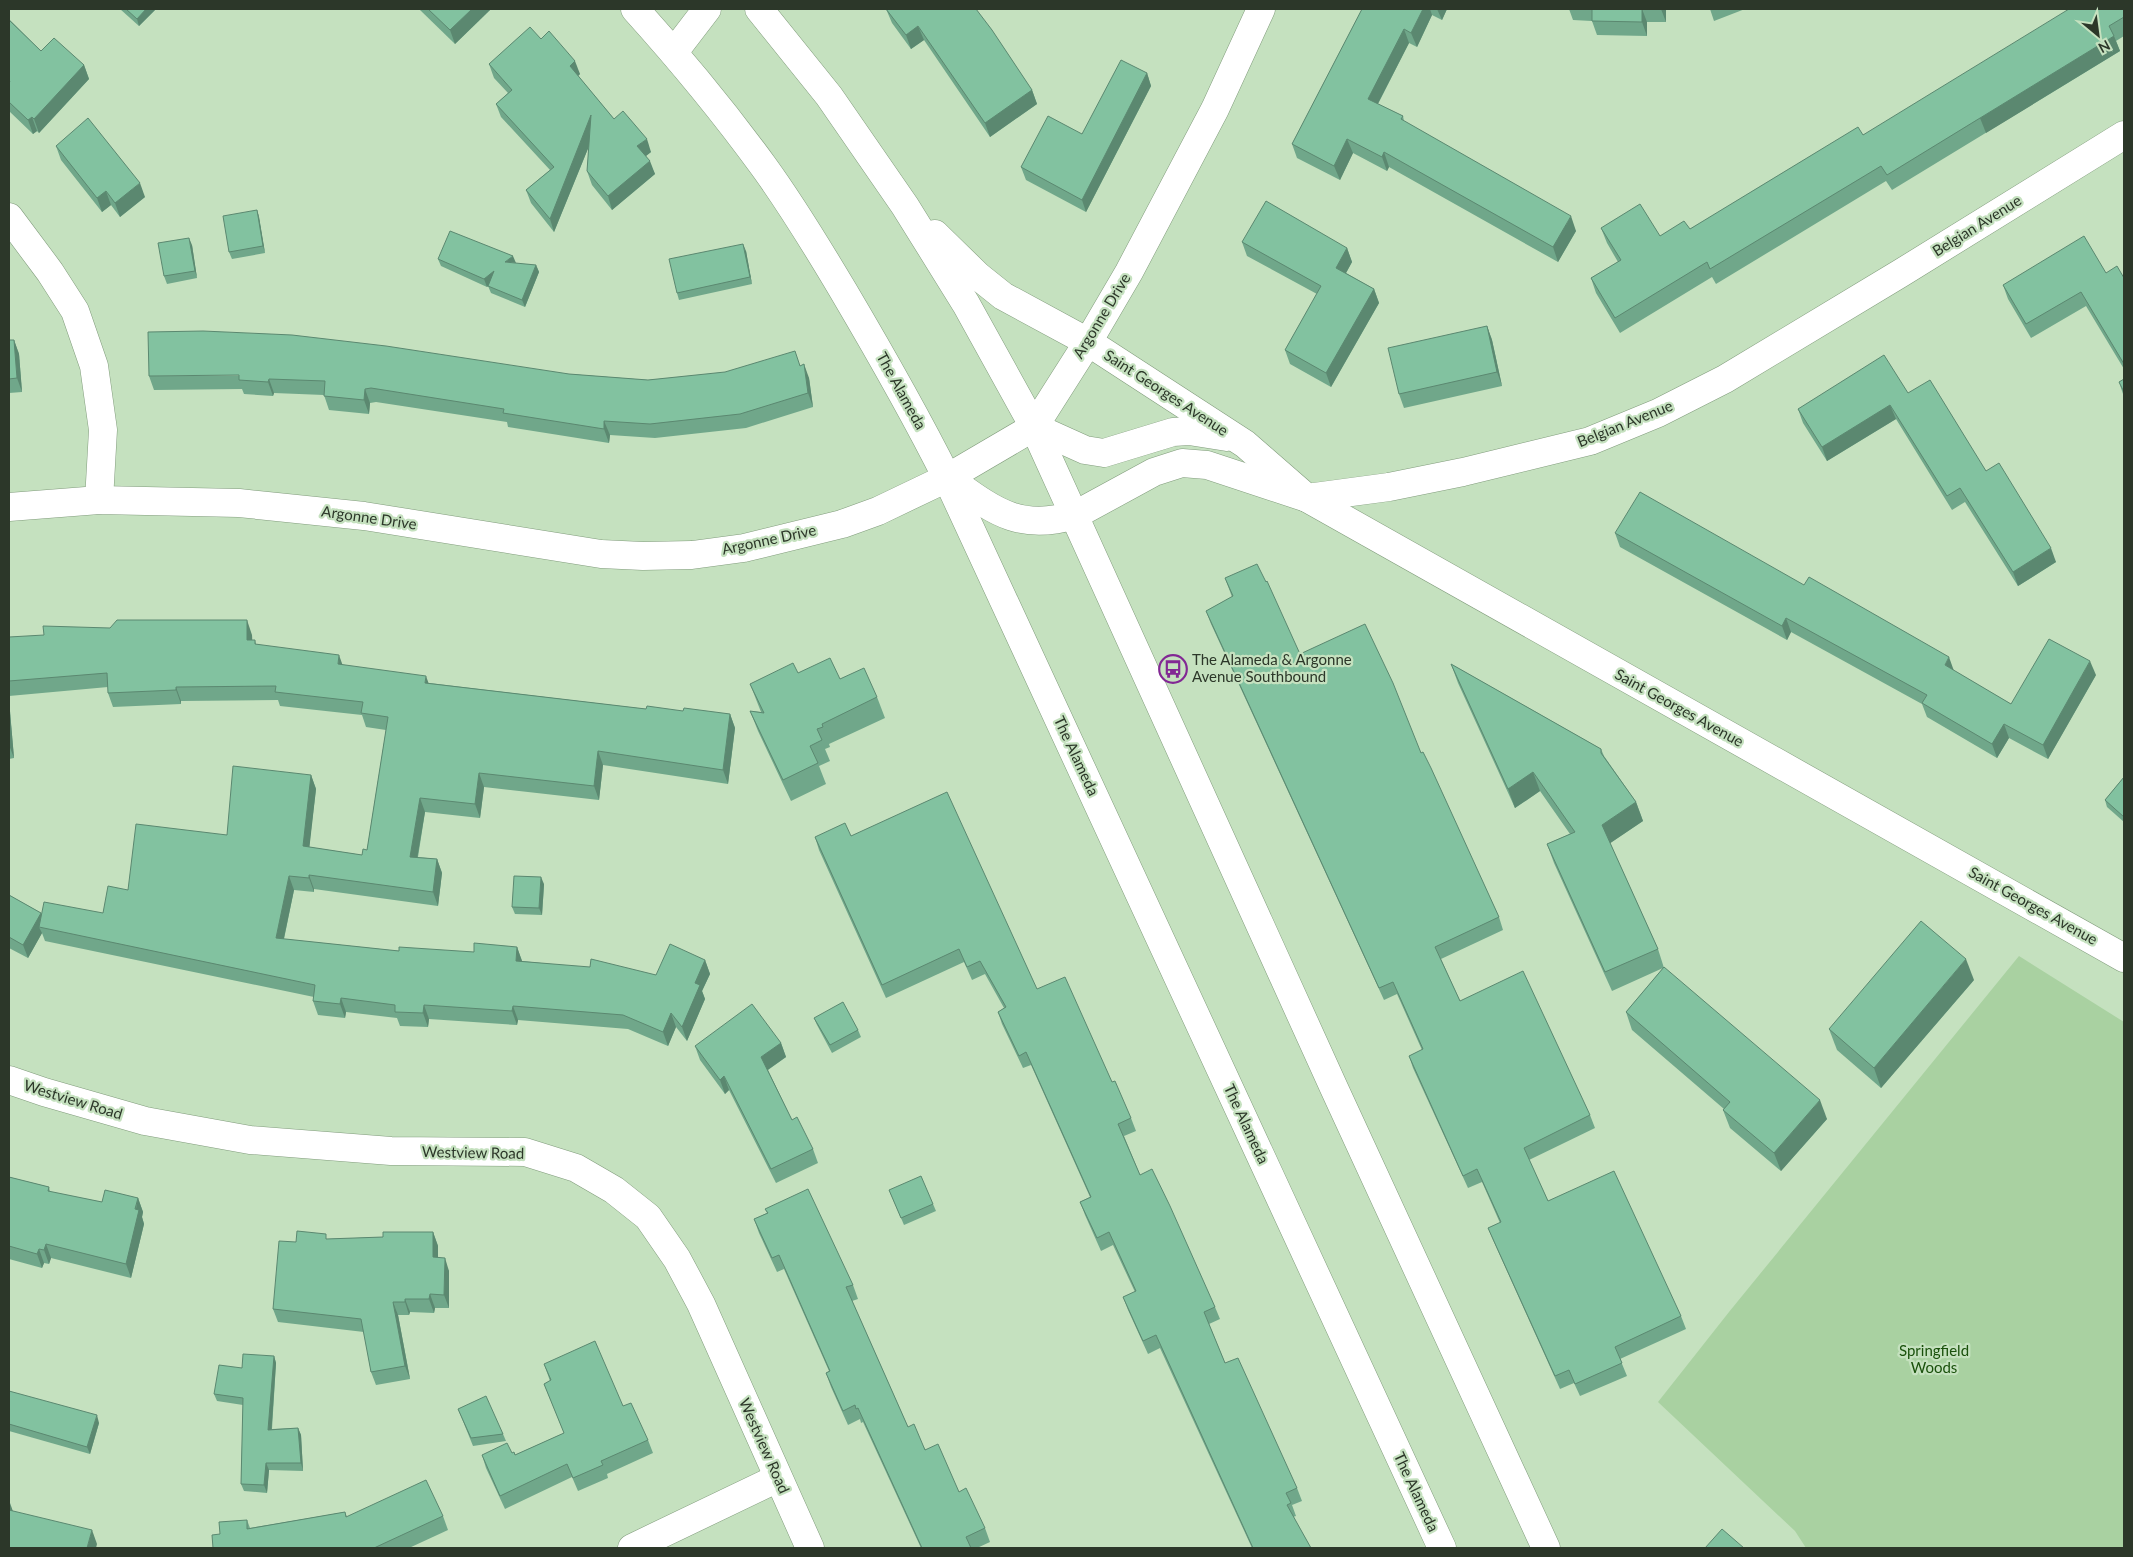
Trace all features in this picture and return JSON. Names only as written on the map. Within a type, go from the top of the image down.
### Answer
[{"type":"main road","name":"The Alameda","points":[[635,9],[674,52],[728,118],[766,169],[878,350],[920,424],[947,478],[1442,1548]]},
{"type":"main road","points":[[674,52],[706,9]]},
{"type":"main road","points":[[759,9],[829,96],[905,206],[966,304],[1034,427],[1334,1088],[1546,1548]]},
{"type":"main road","name":"Argonne Drive","points":[[9,507],[99,500],[170,500],[248,504],[364,516],[602,554],[644,556],[701,554],[744,548],[842,524],[878,511],[947,478],[1034,427],[1088,342],[1128,272],[1216,109],[1261,9]]},
{"type":"main road","name":"Belgian Avenue","points":[[947,478],[992,510],[1018,519],[1036,522],[1075,515],[1154,472],[1182,463],[1207,465],[1307,498],[1389,487],[1525,458],[1590,441],[1658,413],[1734,374],[1901,273],[2124,134]]},
{"type":"main road","name":"Saint Georges Avenue","points":[[905,206],[978,276],[1003,296],[1088,342],[1245,444],[1307,498],[2124,958]]},
{"type":"main road","points":[[9,216],[50,272],[75,312],[94,366],[103,430],[99,500]]},
{"type":"main road","name":"Saint Georges Avenue","points":[[1034,427],[1085,450],[1104,453],[1173,432],[1189,431],[1222,436],[1245,444]]},
{"type":"main road","name":"Westview Road","points":[[9,1080],[145,1121],[250,1140],[391,1151],[525,1152],[576,1168],[614,1190],[648,1217],[677,1259],[701,1304],[810,1548]]},
{"type":"main road","points":[[632,1548],[778,1478]]},
{"type":"green space","name":"Springfield Woods","points":[[2019,956],[2124,1022],[2124,1548],[1806,1548],[1795,1531],[1658,1402]]},
{"type":"building","points":[[126,9],[146,9],[137,19]]},
{"type":"building","points":[[428,9],[472,9],[450,30]]},
{"type":"building","points":[[886,9],[976,9],[1032,90],[985,123],[918,26],[906,35]]},
{"type":"building","points":[[1362,9],[1423,9],[1411,33],[1404,29],[1368,99],[1403,116],[1401,119],[1571,216],[1553,247],[1384,152],[1382,157],[1347,139],[1334,166],[1292,144]]},
{"type":"building","points":[[1592,9],[1642,9],[1642,22],[1592,21]]},
{"type":"building","points":[[2069,9],[2124,9],[2124,17],[2109,26],[2114,36],[1887,175],[1881,166],[1710,269],[1707,262],[1615,318],[1591,278],[1621,260],[1601,228],[1640,204],[1660,236],[1684,221],[1690,229],[1858,127],[1863,135]]},
{"type":"building","points":[[9,20],[41,51],[54,38],[84,65],[34,119],[32,117],[28,120],[9,102]]},
{"type":"building","points":[[530,27],[541,39],[549,31],[575,61],[570,66],[614,119],[623,111],[647,139],[637,146],[650,161],[608,196],[587,171],[591,115],[550,219],[526,190],[554,167],[496,104],[512,90],[489,64]]},
{"type":"building","points":[[1121,60],[1147,73],[1082,200],[1021,167],[1048,116],[1082,134]]},
{"type":"building","points":[[88,118],[140,183],[115,203],[106,191],[97,198],[56,146]]},
{"type":"building","points":[[1266,201],[1347,248],[1336,268],[1374,289],[1326,373],[1285,350],[1321,286],[1242,242]]},
{"type":"building","points":[[257,210],[263,246],[229,252],[223,216]]},
{"type":"building","points":[[450,231],[513,256],[505,262],[536,265],[522,300],[488,286],[494,271],[484,279],[438,259]]},
{"type":"building","points":[[2084,236],[2106,273],[2117,266],[2124,278],[2124,364],[2081,292],[2026,324],[2003,285]]},
{"type":"building","points":[[189,238],[195,271],[164,276],[158,243]]},
{"type":"building","points":[[743,244],[750,277],[677,293],[669,259]]},
{"type":"building","points":[[1487,326],[1497,372],[1399,394],[1388,348]]},
{"type":"building","points":[[203,331],[292,335],[386,346],[569,374],[648,380],[725,372],[795,351],[800,366],[804,364],[808,393],[740,414],[650,424],[604,421],[604,429],[503,413],[504,409],[371,388],[365,389],[364,400],[324,396],[325,381],[269,379],[268,382],[239,380],[239,375],[149,376],[148,332]]},
{"type":"building","points":[[9,340],[14,340],[17,378],[9,379]]},
{"type":"building","points":[[1884,355],[1908,393],[1930,380],[1986,471],[1999,463],[2051,548],[2013,572],[1960,488],[1947,496],[1890,405],[1822,447],[1798,409]]},
{"type":"building","points":[[2124,379],[2124,392],[2119,382]]},
{"type":"building","points":[[1640,492],[1804,585],[1809,577],[1949,657],[1945,665],[2011,704],[2049,639],[2090,661],[2043,745],[2004,724],[1992,744],[1922,703],[1927,695],[1786,618],[1782,626],[1615,533]]},
{"type":"building","points":[[1257,564],[1267,581],[1300,654],[1365,624],[1393,683],[1421,753],[1423,752],[1431,768],[1499,917],[1435,947],[1460,1001],[1523,971],[1590,1115],[1524,1148],[1548,1201],[1614,1171],[1681,1316],[1615,1347],[1622,1363],[1575,1384],[1569,1370],[1555,1376],[1488,1228],[1501,1222],[1477,1169],[1463,1176],[1409,1056],[1423,1049],[1393,982],[1379,988],[1206,611],[1233,596],[1225,578]]},
{"type":"building","points":[[117,620],[247,620],[247,640],[255,640],[255,644],[339,655],[338,664],[426,676],[425,683],[646,709],[647,706],[683,711],[684,708],[730,714],[723,770],[598,751],[594,786],[479,773],[475,804],[420,798],[410,857],[437,859],[433,892],[309,875],[309,878],[289,876],[276,938],[399,951],[399,947],[474,952],[474,943],[517,947],[516,961],[590,967],[591,959],[656,975],[670,944],[705,960],[695,983],[700,985],[682,1027],[671,1013],[663,1032],[623,1015],[513,1006],[512,1011],[424,1005],[423,1013],[395,1012],[395,1005],[341,998],[340,1004],[313,1001],[315,985],[39,927],[44,902],[103,913],[108,886],[128,890],[136,824],[227,835],[233,766],[311,775],[303,846],[362,855],[363,849],[367,850],[388,717],[361,713],[363,702],[275,692],[276,686],[176,687],[176,690],[108,693],[107,673],[9,681],[9,637],[44,635],[43,626],[110,628]]},
{"type":"building","points":[[830,658],[840,679],[864,668],[877,697],[822,724],[823,727],[817,729],[822,740],[810,746],[818,763],[783,780],[750,711],[764,713],[750,684],[793,663],[798,673]]},
{"type":"building","points":[[1451,664],[1601,749],[1601,753],[1636,802],[1602,825],[1658,949],[1605,972],[1547,844],[1575,832],[1533,772],[1508,789]]},
{"type":"building","points":[[2124,777],[2124,817],[2105,800]]},
{"type":"building","points":[[947,792],[1037,989],[1065,977],[1112,1082],[1115,1081],[1131,1118],[1118,1124],[1140,1175],[1152,1169],[1215,1307],[1204,1312],[1225,1363],[1238,1358],[1297,1488],[1286,1493],[1291,1503],[1287,1505],[1311,1548],[1253,1548],[1156,1335],[1143,1341],[1123,1297],[1136,1291],[1109,1232],[1097,1238],[1080,1202],[1091,1197],[1026,1052],[1019,1056],[998,1012],[1006,1007],[980,961],[967,967],[959,949],[882,985],[815,837],[845,823],[851,836]]},
{"type":"building","points":[[514,876],[541,877],[539,908],[512,907]]},
{"type":"building","points":[[9,895],[41,913],[23,945],[9,937]]},
{"type":"building","points":[[1921,921],[1966,959],[1874,1068],[1829,1029]]},
{"type":"building","points":[[1664,967],[1820,1100],[1774,1153],[1723,1110],[1730,1102],[1626,1012]]},
{"type":"building","points":[[843,1002],[858,1030],[830,1045],[814,1018]]},
{"type":"building","points":[[752,1004],[781,1043],[761,1057],[792,1120],[797,1117],[813,1149],[771,1169],[724,1076],[720,1080],[695,1046]]},
{"type":"building","points":[[921,1176],[933,1204],[901,1218],[889,1190]]},
{"type":"building","points":[[9,1177],[49,1187],[48,1191],[102,1202],[105,1190],[138,1198],[135,1209],[139,1210],[126,1264],[46,1244],[44,1250],[39,1249],[37,1254],[9,1246]]},
{"type":"building","points":[[808,1189],[853,1285],[846,1287],[908,1427],[914,1424],[925,1450],[938,1444],[959,1492],[966,1488],[985,1528],[966,1537],[971,1548],[922,1548],[858,1408],[856,1409],[855,1405],[843,1411],[826,1373],[830,1371],[779,1255],[772,1258],[754,1219],[768,1213],[765,1209]]},
{"type":"building","points":[[297,1231],[326,1234],[326,1239],[383,1237],[383,1232],[433,1232],[433,1257],[445,1258],[444,1295],[430,1294],[429,1299],[405,1299],[405,1302],[393,1302],[405,1366],[371,1372],[361,1319],[273,1309],[279,1241],[296,1242]]},
{"type":"building","points":[[595,1341],[623,1406],[631,1403],[648,1440],[601,1461],[603,1465],[573,1478],[567,1464],[500,1496],[482,1455],[507,1443],[515,1455],[564,1433],[544,1384],[551,1380],[544,1364]]},
{"type":"building","points":[[243,1354],[274,1356],[268,1430],[298,1428],[301,1463],[266,1463],[264,1485],[241,1484],[243,1398],[214,1394],[219,1365],[242,1368]]},
{"type":"building","points":[[9,1391],[97,1415],[87,1447],[9,1424]]},
{"type":"building","points":[[486,1396],[503,1434],[471,1438],[458,1409]]},
{"type":"building","points":[[426,1480],[443,1516],[374,1548],[213,1548],[212,1535],[220,1534],[219,1522],[247,1520],[247,1529],[345,1512],[346,1517]]},
{"type":"building","points":[[9,1510],[92,1530],[87,1548],[9,1548]]},
{"type":"building","points":[[1722,1529],[1744,1548],[1705,1548]]},
{"type":"place","name":"The Alameda & Argonne Avenue Southbound","points":[[1173,669]]}]
